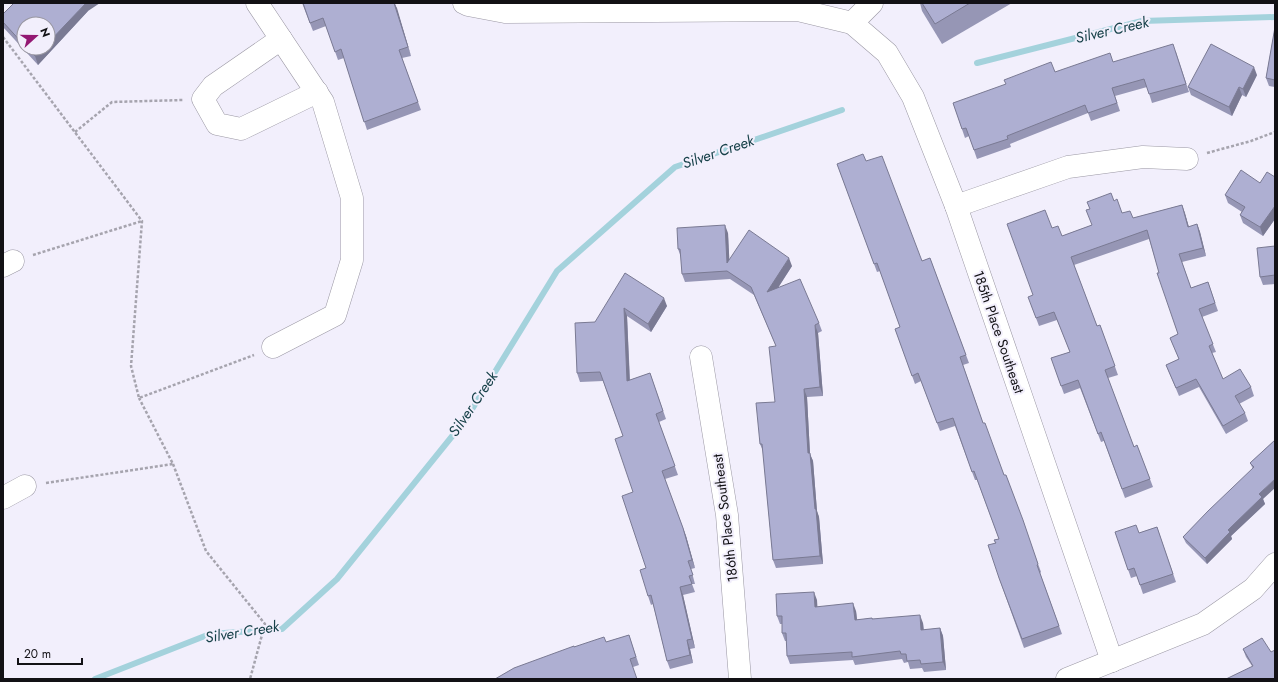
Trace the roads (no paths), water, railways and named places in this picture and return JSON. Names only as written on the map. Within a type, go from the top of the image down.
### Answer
[{"type":"street","points":[[256,3],[323,102],[352,198],[352,260],[335,315],[273,348]]},
{"type":"street","points":[[464,3],[468,5],[507,8],[704,7],[798,10],[852,23],[872,3]]},
{"type":"street","name":"185th Place Southeast","points":[[852,23],[887,53],[913,97],[956,206],[1112,661]]},
{"type":"street","points":[[281,39],[213,86],[204,99],[217,124],[241,129],[317,92]]},
{"type":"street","points":[[956,206],[1068,167],[1143,158],[1187,159]]},
{"type":"street","name":"186th Place Southeast","points":[[701,357],[727,515],[740,679]]},
{"type":"street","points":[[3,498],[25,486]]},
{"type":"street","points":[[1067,679],[1203,624],[1253,589],[1275,564]]},
{"type":"waterway","name":"Silver Creek","points":[[977,63],[1142,21],[1275,17]]},
{"type":"waterway","name":"Silver Creek","points":[[95,679],[210,634],[282,629],[337,579],[466,419],[557,271],[675,167],[842,110]]}]
